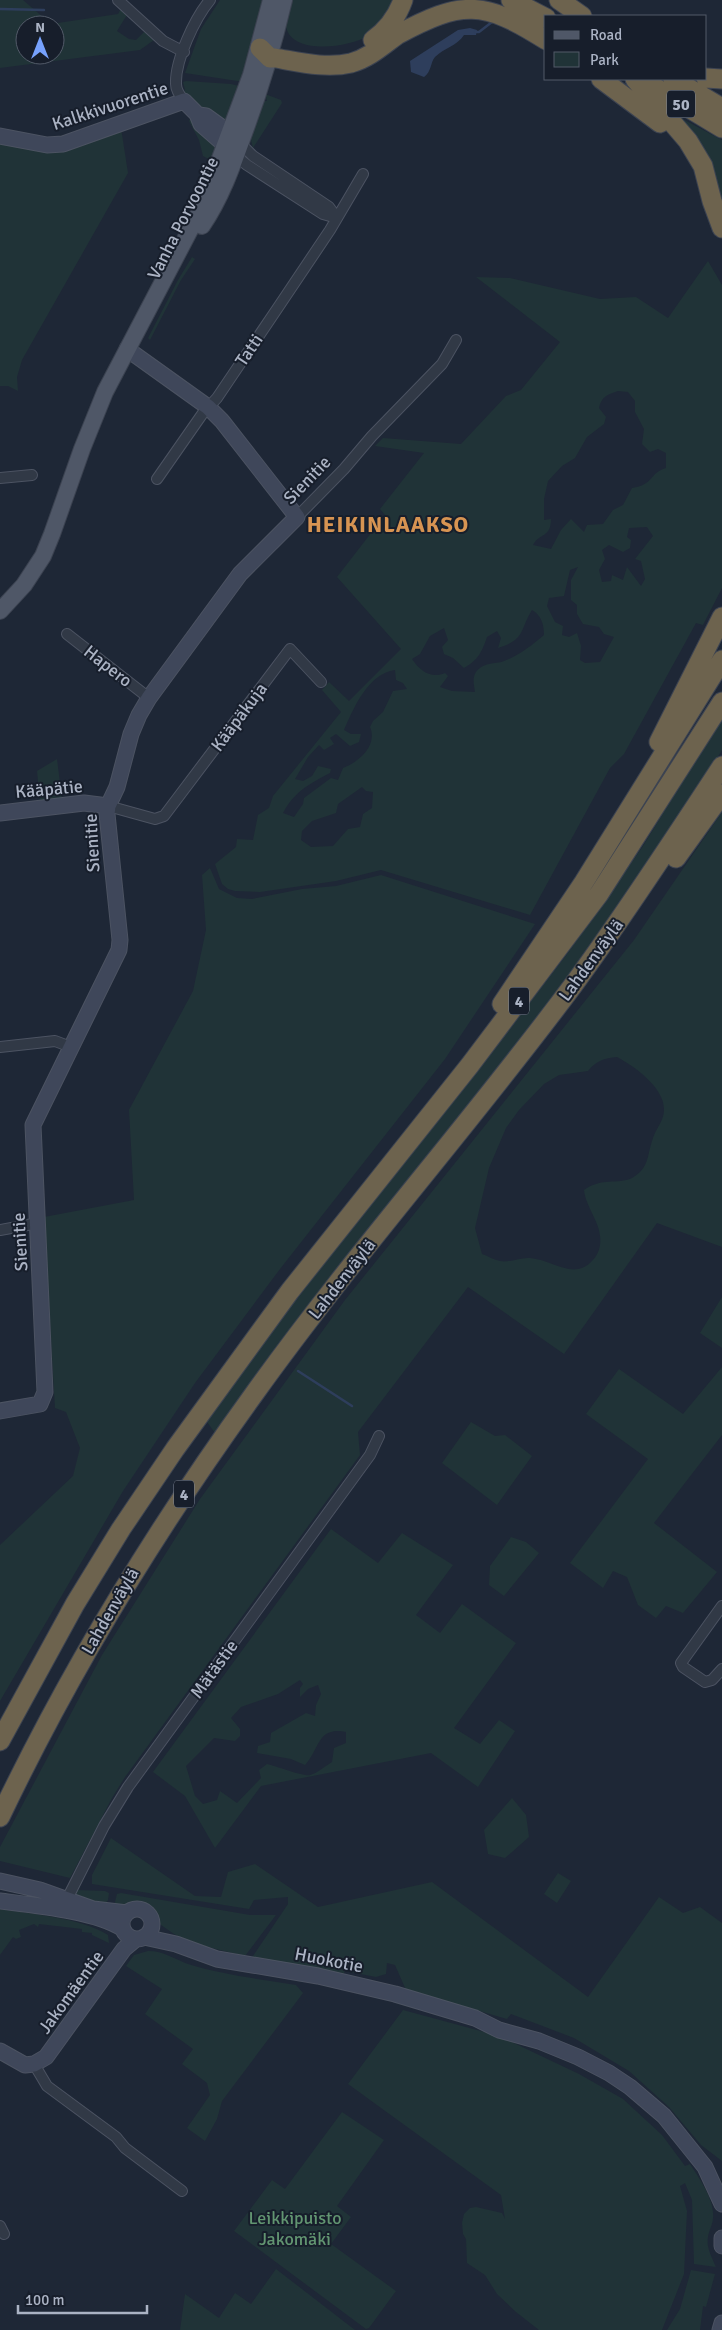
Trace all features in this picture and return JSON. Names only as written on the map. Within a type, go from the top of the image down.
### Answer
[{"type":"highway","points":[[268,50],[338,55],[354,50],[369,43],[389,26],[403,0]]},
{"type":"highway","points":[[268,50],[324,65],[351,62],[379,50],[418,13],[435,0]]},
{"type":"highway","points":[[511,0],[544,16]]},
{"type":"highway","points":[[526,0],[545,15]]},
{"type":"highway","points":[[560,0],[581,15]]},
{"type":"highway","points":[[398,34],[444,6],[473,2],[496,7],[508,13],[544,39]]},
{"type":"highway","points":[[707,78],[722,79]]},
{"type":"highway","points":[[602,80],[662,125],[681,147],[696,169],[712,201]]},
{"type":"highway","points":[[635,80],[688,141],[703,166],[712,201],[722,228]]},
{"type":"highway","name":"50","points":[[643,80],[722,128]]},
{"type":"highway","name":"50","points":[[675,80],[722,108]]},
{"type":"highway","points":[[584,882],[680,704],[722,618]]},
{"type":"highway","points":[[436,1106],[464,1059],[584,882],[722,660]]},
{"type":"highway","name":"Lahdenväylä","points":[[0,1741],[75,1604],[121,1529],[174,1449],[290,1291],[436,1106],[599,894],[722,702]]},
{"type":"highway","name":"Lahdenväylä","points":[[0,1817],[62,1695],[102,1624],[149,1546],[196,1476],[255,1392],[318,1309],[573,985],[627,911],[722,766]]},
{"type":"highway","points":[[573,985],[628,924],[722,794]]},
{"type":"main road","name":"Vanha Porvoontie","points":[[268,50],[271,0]]},
{"type":"main road","name":"Vanha Porvoontie","points":[[0,611],[24,585],[43,556],[97,413],[132,351],[233,145],[284,0]]},
{"type":"street","points":[[184,101],[176,83],[194,24],[210,0]]},
{"type":"street","points":[[124,2],[163,41],[184,52]]},
{"type":"street","name":"Kalkkivuorentie","points":[[0,136],[47,145],[63,144],[184,101],[197,114],[206,116],[233,145]]},
{"type":"street","points":[[233,145],[253,156],[329,207],[337,218]]},
{"type":"street","name":"Tatti","points":[[157,479],[208,407],[217,398],[337,218],[363,174]]},
{"type":"street","name":"Sienitie","points":[[0,1411],[40,1404],[45,1392],[33,1125],[116,958],[120,940],[108,835],[108,806],[117,787],[131,734],[139,715],[240,574],[344,469],[372,436],[442,364],[456,340]]},
{"type":"street","points":[[132,351],[208,407],[222,420],[297,517]]},
{"type":"street","points":[[0,478],[32,476]]},
{"type":"street","name":"Hapero","points":[[67,634],[150,698]]},
{"type":"street","name":"Kääpäkuja","points":[[160,818],[167,812],[290,650],[321,682]]},
{"type":"street","name":"Kääpätie","points":[[0,813],[84,803],[108,806],[139,816],[160,818]]},
{"type":"street","points":[[0,1047],[55,1040],[71,1047]]},
{"type":"street","points":[[0,1230],[38,1223]]},
{"type":"street","name":"Mätästie","points":[[64,1904],[114,1808],[143,1764],[370,1455],[379,1436]]},
{"type":"street","points":[[722,1606],[682,1663],[683,1667],[705,1682],[712,1680],[722,1670]]},
{"type":"street","points":[[0,1881],[32,1888],[64,1904]]},
{"type":"street","points":[[0,1900],[64,1904],[128,1913]]},
{"type":"street","name":"Huokotie","points":[[64,1904],[132,1934],[176,1944],[217,1958],[318,1976],[380,1990],[475,2018],[510,2025],[539,2041],[586,2061],[630,2087],[674,2127],[722,2187]]},
{"type":"street","points":[[135,1910],[144,1911],[150,1917],[152,1923],[150,1931],[132,1934],[123,1920],[128,1913],[135,1910]]},
{"type":"street","name":"Huokotie","points":[[152,1923],[176,1944]]},
{"type":"street","name":"Jakomäentie","points":[[34,2064],[46,2057],[124,1949],[132,1934]]},
{"type":"street","points":[[0,2051],[18,2063],[34,2064],[47,2086],[116,2137],[125,2148],[182,2191]]},
{"type":"street","name":"Huokotie","points":[[709,2173],[722,2204]]},
{"type":"street","points":[[722,2238],[722,2246]]},
{"type":"street","points":[[720,2330],[722,2323]]},
{"type":"green space","points":[[0,0],[23,0],[40,15],[15,15],[15,65],[23,65],[0,68]]},
{"type":"green space","points":[[220,0],[263,0],[244,82],[185,73],[201,29]]},
{"type":"green space","points":[[290,0],[397,0],[384,20],[368,36],[337,46],[312,46],[292,38],[287,30],[286,15]]},
{"type":"green space","points":[[123,5],[130,10],[117,31],[129,39],[136,40],[146,30],[154,40],[140,50],[65,60],[65,22],[118,14]]},
{"type":"green space","points":[[183,82],[231,84],[243,87],[230,119],[218,118],[206,112],[185,95],[183,93],[185,90]]},
{"type":"green space","points":[[265,94],[281,100],[282,103],[253,148],[250,136],[263,101],[267,101]]},
{"type":"green space","points":[[675,115],[722,140],[722,207]]},
{"type":"green space","points":[[191,117],[217,142],[214,162],[203,156],[199,140],[189,121]]},
{"type":"green space","points":[[121,128],[128,173],[22,360],[17,377],[18,391],[8,386],[0,386],[0,142],[39,150]]},
{"type":"green space","points":[[192,257],[195,259],[181,280],[150,340],[148,338]]},
{"type":"green space","points":[[708,261],[722,285],[722,588],[703,625],[696,623],[624,754],[610,768],[530,915],[381,870],[336,881],[260,892],[228,889],[222,884],[215,864],[236,847],[237,839],[253,840],[258,815],[269,808],[273,796],[341,712],[322,690],[329,682],[349,701],[401,649],[337,577],[385,515],[380,509],[424,453],[375,446],[383,438],[461,444],[506,396],[521,390],[560,342],[476,277],[510,278],[600,299],[636,297],[668,318]],"holes":[[[618,391],[628,392],[635,401],[635,412],[644,429],[642,444],[650,452],[658,449],[666,453],[666,468],[657,473],[648,482],[632,488],[623,505],[613,510],[603,524],[587,525],[584,532],[571,519],[561,530],[551,549],[533,545],[535,541],[547,532],[550,525],[551,519],[544,520],[544,499],[548,481],[562,466],[575,458],[587,437],[604,424],[606,417],[599,408],[601,401],[608,395]],[[647,527],[653,536],[635,559],[641,561],[645,579],[641,586],[627,567],[623,580],[612,575],[611,581],[602,582],[599,570],[605,559],[602,550],[609,545],[623,552],[630,548],[631,540],[627,537],[629,528]],[[578,567],[571,580],[571,600],[577,605],[577,614],[583,624],[599,627],[604,634],[614,637],[600,662],[585,663],[580,660],[581,646],[577,633],[569,637],[562,635],[563,626],[555,622],[547,606],[549,598],[564,596],[570,570]],[[532,610],[538,614],[543,624],[544,635],[510,659],[486,665],[479,669],[474,677],[475,692],[452,691],[440,687],[448,676],[445,673],[440,675],[426,673],[412,659],[420,654],[430,636],[444,628],[448,640],[442,647],[444,654],[453,658],[464,668],[479,655],[487,637],[497,631],[501,638],[498,648],[518,638]],[[395,670],[396,680],[403,683],[407,689],[393,691],[383,712],[373,721],[370,727],[371,740],[366,752],[355,762],[343,768],[338,780],[331,778],[304,798],[303,804],[294,817],[283,813],[297,794],[330,773],[331,769],[318,766],[312,776],[303,781],[295,779],[308,757],[319,745],[324,750],[334,744],[330,738],[336,734],[350,746],[359,742],[361,734],[351,734],[344,730],[357,702],[377,678]],[[362,787],[366,791],[373,792],[372,808],[363,814],[360,827],[348,829],[333,846],[311,847],[301,840],[302,831],[312,821],[336,813],[338,804]]]},
{"type":"green space","points":[[722,717],[722,750],[704,780],[590,946],[525,1034],[272,1355],[215,1433],[205,1419],[325,1259],[441,1117],[567,954],[643,846]]},
{"type":"green space","points":[[57,759],[62,799],[40,802],[37,771]]},
{"type":"green space","points":[[722,812],[722,1247],[657,1223],[564,1354],[468,1287],[358,1432],[360,1455],[125,1777],[70,1878],[0,1861],[0,1847],[102,1655],[200,1499],[345,1300],[634,940]],"holes":[[[617,1057],[640,1072],[654,1086],[663,1102],[664,1114],[653,1138],[645,1165],[638,1174],[626,1180],[603,1182],[584,1190],[585,1197],[599,1230],[600,1245],[597,1254],[591,1262],[577,1269],[562,1268],[538,1259],[523,1258],[504,1261],[482,1254],[475,1228],[489,1168],[506,1128],[519,1110],[544,1084],[559,1075],[588,1071],[597,1062],[608,1058]]]},
{"type":"green space","points":[[210,868],[219,889],[237,898],[252,899],[302,889],[336,886],[381,875],[535,924],[445,1059],[280,1269],[195,1383],[123,1491],[0,1701],[0,1545],[73,1476],[80,1448],[66,1412],[55,1408],[44,1217],[134,1200],[129,1110],[193,991],[206,930],[202,875]]},
{"type":"green space","points":[[722,1297],[722,1348],[700,1333]]},
{"type":"green space","points":[[722,1367],[722,1435],[654,1523],[717,1572],[683,1613],[666,1606],[656,1618],[638,1605],[627,1577],[613,1571],[603,1588],[570,1563],[648,1459],[586,1414],[619,1369],[683,1414]]},
{"type":"green space","points":[[471,1422],[495,1436],[505,1435],[532,1456],[497,1505],[442,1463]]},
{"type":"green space","points":[[331,1529],[378,1563],[402,1533],[453,1565],[416,1615],[440,1633],[462,1604],[516,1643],[454,1728],[480,1744],[499,1720],[515,1731],[478,1787],[431,1753],[261,1786],[215,1848],[185,1796],[153,1772]],"holes":[[[300,1680],[303,1684],[300,1688],[300,1697],[308,1689],[318,1685],[321,1694],[316,1705],[315,1716],[306,1713],[271,1733],[270,1742],[258,1746],[257,1753],[291,1759],[305,1765],[324,1736],[329,1732],[346,1732],[346,1743],[334,1748],[332,1762],[310,1775],[296,1773],[267,1764],[259,1770],[261,1778],[237,1803],[220,1791],[217,1800],[203,1804],[195,1796],[186,1766],[214,1738],[235,1741],[240,1736],[240,1729],[231,1718],[241,1707],[278,1694]]]},
{"type":"green space","points":[[511,1537],[526,1542],[539,1553],[504,1596],[489,1585],[490,1566]]},
{"type":"green space","points":[[512,1798],[526,1815],[529,1837],[505,1858],[488,1854],[484,1830]]},
{"type":"green space","points":[[111,1838],[195,1896],[221,1897],[228,1872],[255,1864],[318,1907],[432,1882],[588,1997],[659,1897],[683,1913],[700,1907],[722,1923],[722,2161],[701,2145],[669,2107],[629,2071],[574,2038],[511,2014],[507,2019],[406,1990],[395,1965],[387,1963],[386,1974],[376,1977],[345,1971],[343,1975],[251,1959],[288,1904],[288,1897],[254,1900],[249,1909],[92,1884],[92,1875]]},
{"type":"green space","points":[[558,1873],[571,1881],[557,1903],[544,1894]]},
{"type":"green space","points":[[77,1890],[105,1891],[109,1893],[108,1900],[103,1908],[76,1895]]},
{"type":"green space","points":[[121,1893],[250,1915],[276,1915],[245,1956],[195,1944],[174,1934],[161,1925],[150,1908],[143,1903],[130,1904],[113,1910],[117,1894]]},
{"type":"green space","points":[[0,1909],[85,1924],[108,1935],[109,1943],[92,1935],[92,1933],[82,1932],[82,1929],[39,1924],[38,1927],[34,1924],[19,1930],[21,1937],[16,1939],[13,1937],[0,1955]]},
{"type":"green space","points":[[154,1951],[188,1964],[215,1971],[296,1985],[303,1993],[222,2101],[217,2119],[205,2141],[187,2128],[210,2095],[207,2083],[182,2064],[193,2049],[145,2014],[162,1989],[126,1966],[134,1955]]},
{"type":"green space","points":[[403,2010],[499,2036],[579,2074],[623,2099],[662,2135],[685,2166],[690,2164],[712,2204],[713,2220],[708,2245],[716,2267],[694,2264],[692,2200],[685,2183],[680,2186],[687,2211],[684,2274],[662,2330],[539,2330],[497,2294],[485,2275],[467,2263],[466,2239],[463,2234],[462,2223],[464,2214],[470,2208],[476,2207],[502,2213],[505,2219],[501,2195],[348,2084]]},
{"type":"green space","name":"Leikkipuisto Jakomäki","points":[[342,2112],[384,2140],[337,2206],[351,2217],[331,2244],[396,2291],[369,2328],[366,2329],[234,2231],[272,2180],[285,2189]]},
{"type":"green space","points":[[276,2269],[355,2330],[180,2330],[185,2294],[219,2318],[235,2293],[251,2304]]},
{"type":"green space","points":[[691,2270],[715,2274],[706,2307],[703,2306],[700,2330],[667,2330],[680,2309]]},
{"type":"water","points":[[470,28],[477,30],[476,35],[464,35],[458,42],[435,57],[424,77],[411,72],[410,61],[458,30]]},
{"type":"waterway","points":[[0,9],[44,10]]},
{"type":"waterway","points":[[475,32],[479,32],[492,22]]},
{"type":"waterway","points":[[298,1371],[352,1406]]},
{"type":"district","name":"HEIKINLAAKSO","points":[[388,524]]}]
